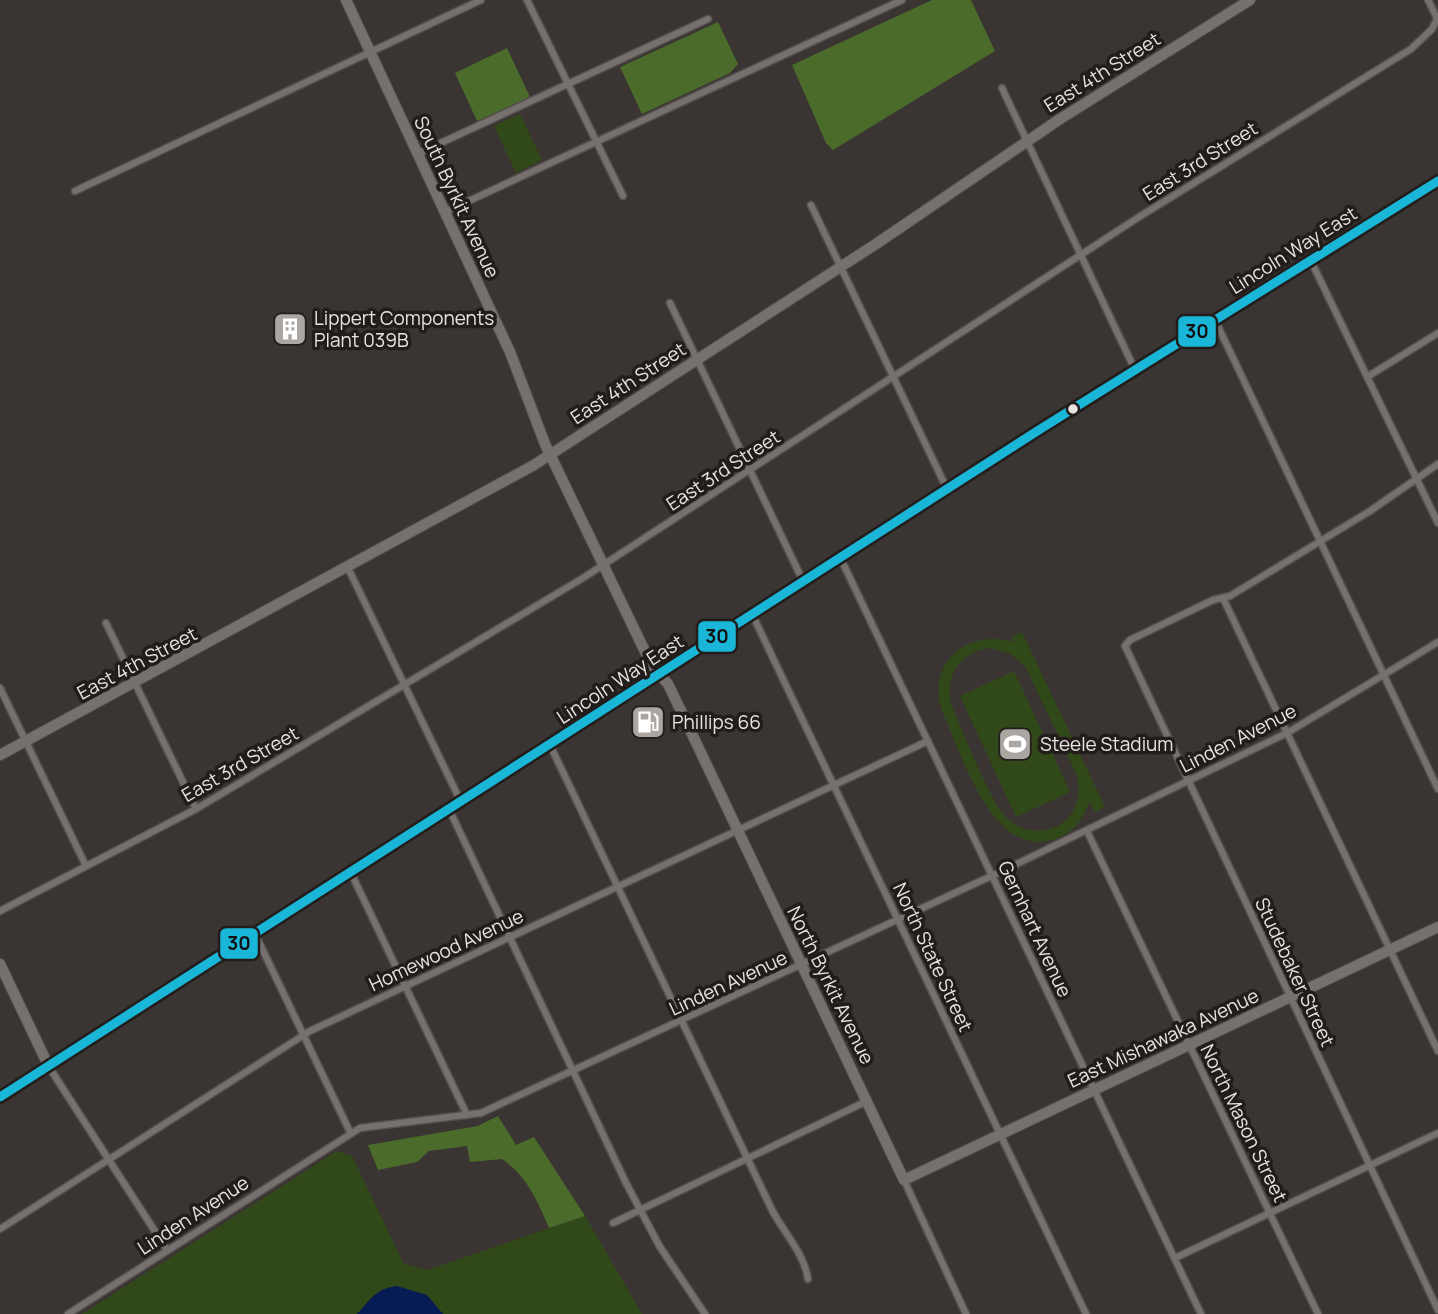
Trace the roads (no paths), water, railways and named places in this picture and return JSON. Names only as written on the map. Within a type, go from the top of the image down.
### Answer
[{"type":"main road","name":"Lincoln Way East","points":[[0,1097],[840,557],[1310,259],[1438,181]]},
{"type":"street","name":"South Byrkit Avenue","points":[[346,0],[510,352],[550,454],[652,666],[659,674]]},
{"type":"street","points":[[75,191],[481,0]]},
{"type":"street","points":[[527,0],[623,196]]},
{"type":"street","points":[[445,212],[902,0]]},
{"type":"street","name":"East 4th Street","points":[[0,755],[348,568],[550,454],[841,266],[1027,141],[1250,0]]},
{"type":"street","points":[[1428,0],[1438,19]]},
{"type":"street","points":[[418,154],[708,19]]},
{"type":"street","name":"East 3rd Street","points":[[0,911],[196,809],[604,565],[1082,255],[1411,49],[1428,35],[1438,19]]},
{"type":"street","points":[[1002,88],[1135,370]]},
{"type":"street","points":[[810,205],[947,489]]},
{"type":"street","points":[[1310,259],[1438,523]]},
{"type":"street","points":[[670,303],[803,581]]},
{"type":"street","points":[[1215,320],[1438,789]]},
{"type":"street","points":[[1367,377],[1438,333]]},
{"type":"street","points":[[1438,464],[1320,542],[1223,598],[1438,1051]]},
{"type":"street","name":"Gernhart Avenue","points":[[840,557],[1201,1314]]},
{"type":"street","points":[[348,568],[461,802]]},
{"type":"street","name":"Studebaker Street","points":[[1223,598],[1130,640],[1125,646],[1438,1310]]},
{"type":"street","name":"North State Street","points":[[752,614],[1086,1314]]},
{"type":"street","points":[[106,623],[196,809]]},
{"type":"street","name":"Linden Avenue","points":[[68,1314],[364,1127],[481,1113],[574,1072],[993,876],[1287,733],[1438,642]]},
{"type":"street","name":"North Byrkit Avenue","points":[[659,674],[673,693],[966,1314]]},
{"type":"street","points":[[0,688],[86,866]]},
{"type":"street","name":"Homewood Avenue","points":[[0,1229],[303,1035],[928,741]]},
{"type":"street","points":[[550,745],[783,1231],[803,1258],[808,1279]]},
{"type":"street","points":[[449,809],[640,1209],[660,1247],[705,1314]]},
{"type":"street","name":"North Mason Street","points":[[1087,831],[1318,1314]]},
{"type":"street","points":[[351,873],[467,1115]]},
{"type":"street","name":"East Mishawaka Avenue","points":[[904,1180],[1438,928]]},
{"type":"street","points":[[255,934],[351,1134]]},
{"type":"street","points":[[0,964],[49,1067],[167,1250]]},
{"type":"street","points":[[613,1223],[867,1101]]},
{"type":"street","points":[[1175,1258],[1438,1133]]},
{"type":"water","points":[[397,1286],[427,1295],[443,1314],[357,1314],[379,1292]]},
{"type":"place","name":"Lippert Components Plant 039B","points":[[290,329]]},
{"type":"place","name":"Phillips 66","points":[[648,722]]},
{"type":"place","name":"Steele Stadium","points":[[1015,744]]}]
